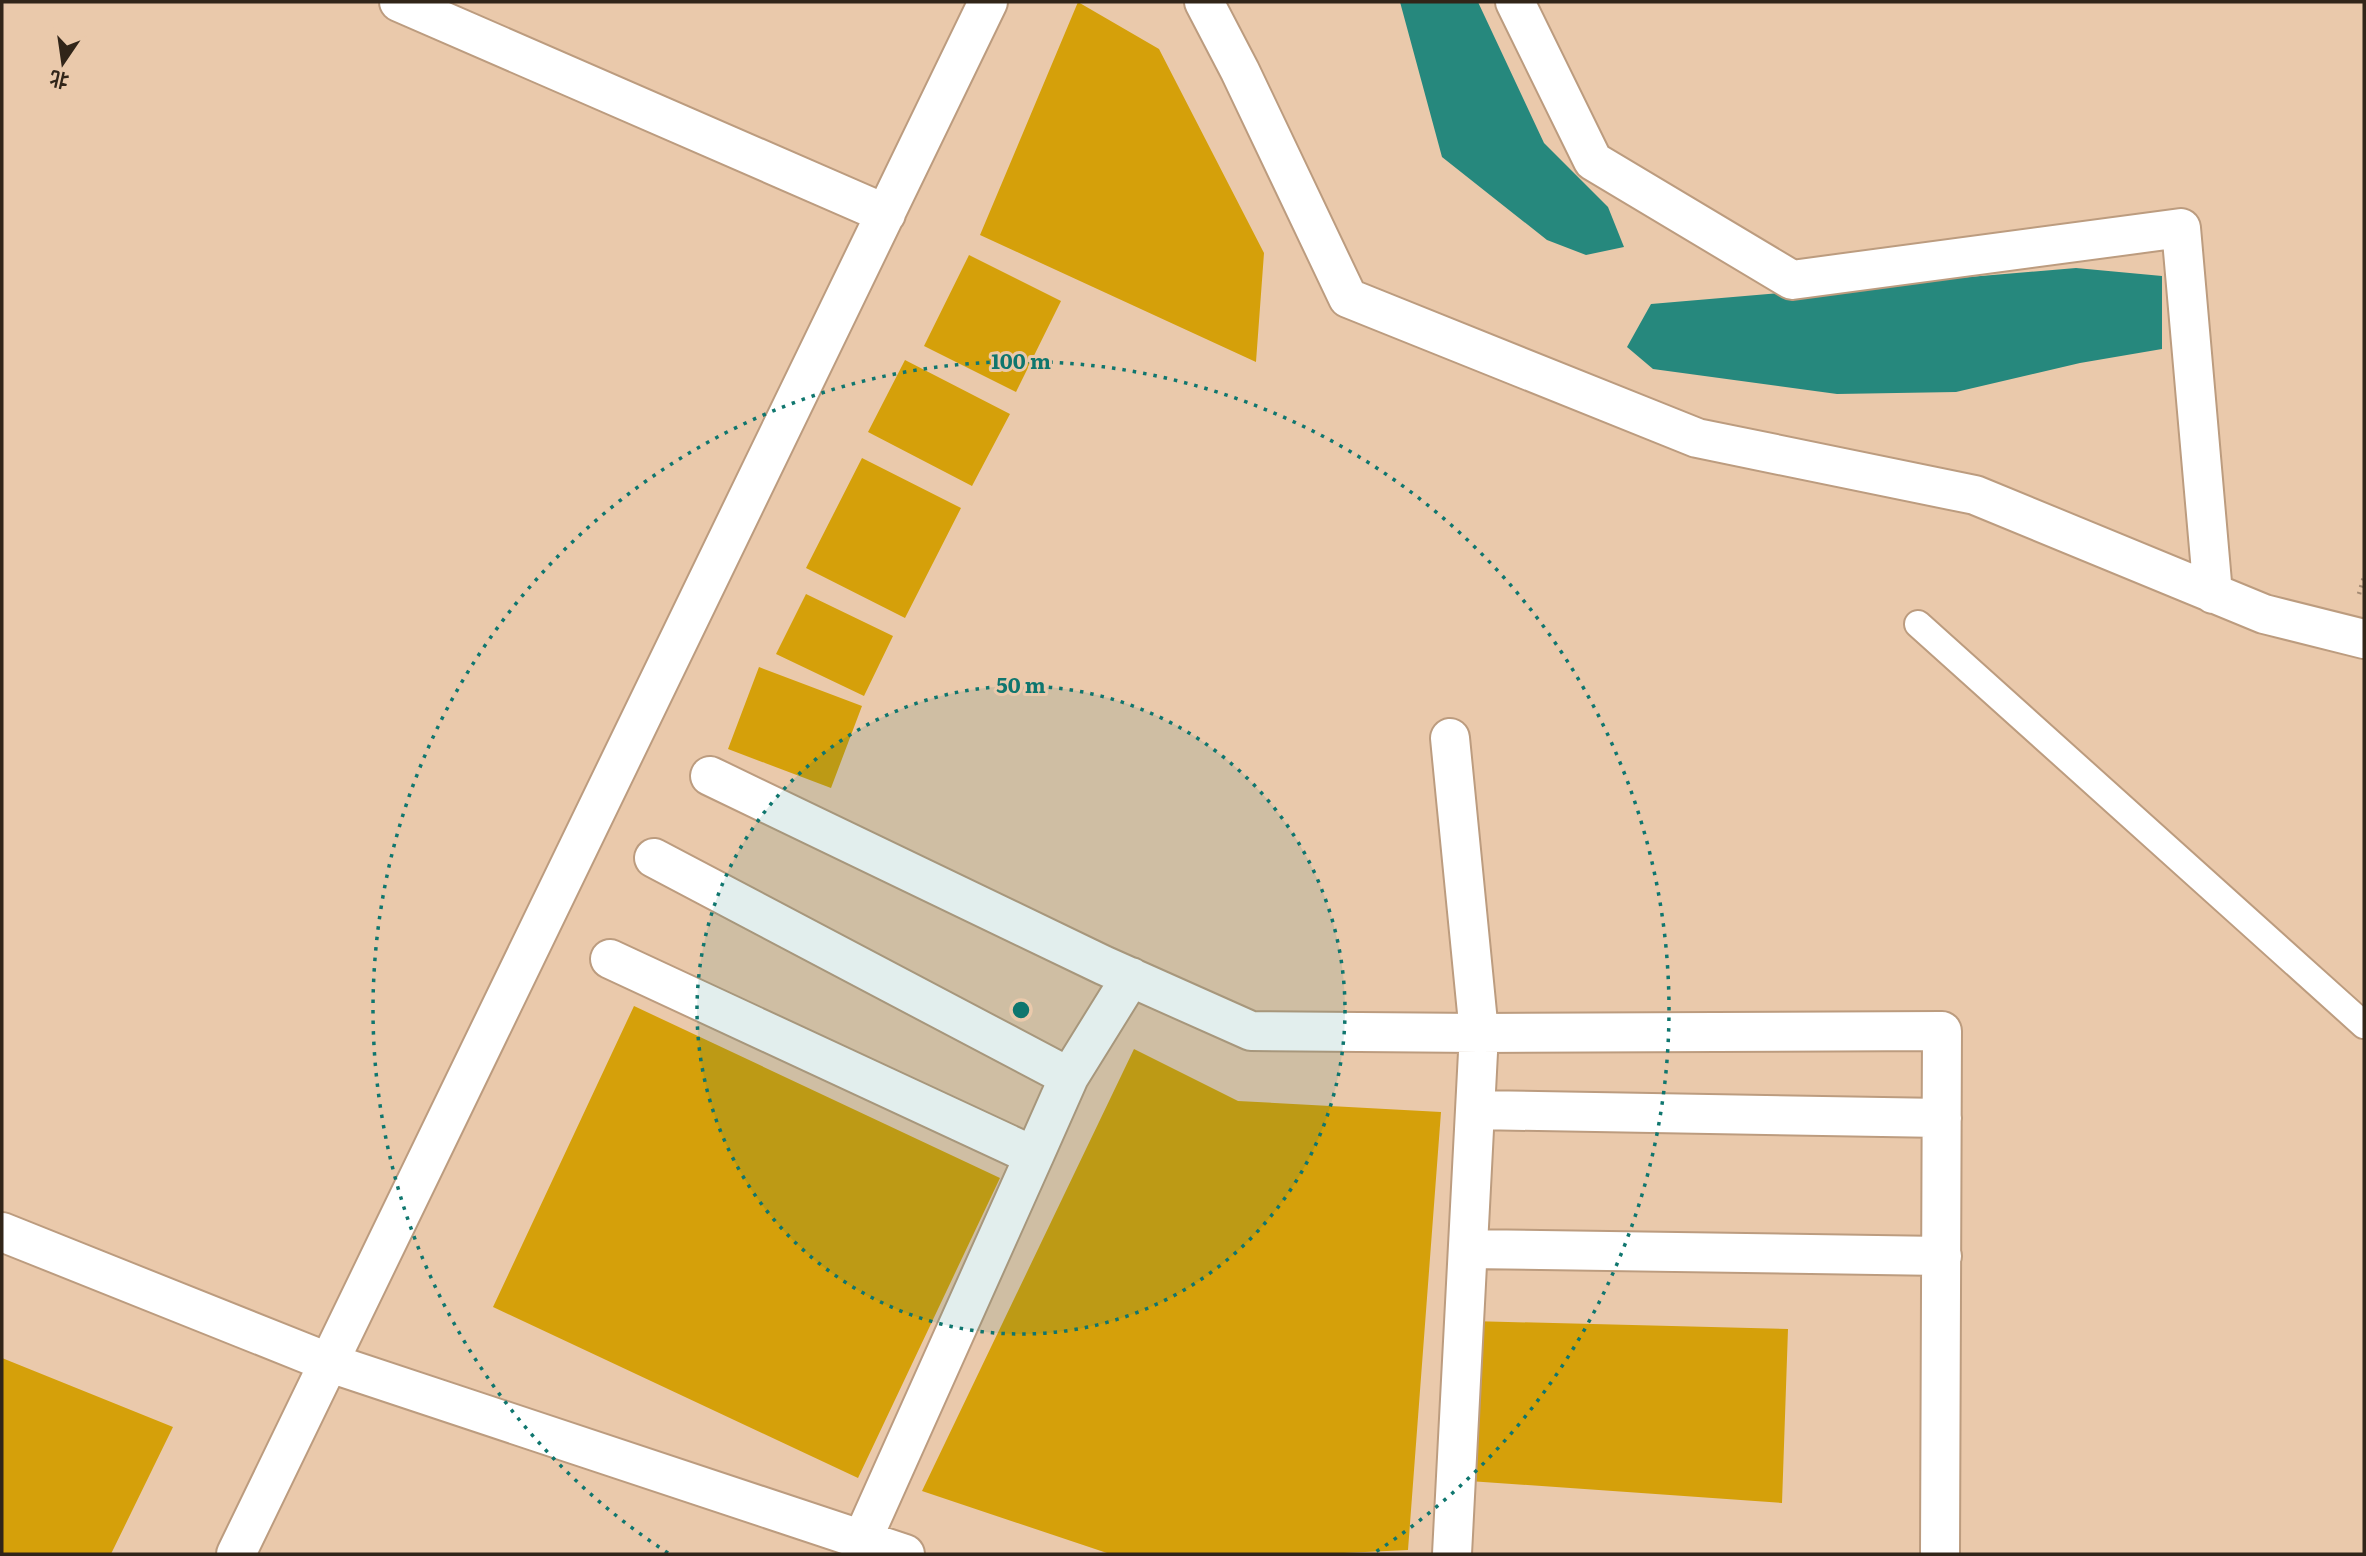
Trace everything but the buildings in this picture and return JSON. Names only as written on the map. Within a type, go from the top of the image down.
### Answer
[{"type":"street","points":[[399,2],[886,214]]},
{"type":"street","points":[[236,1554],[988,2]]},
{"type":"street","points":[[1204,2],[1240,71],[1348,298],[1697,438],[1975,495],[2264,614],[2364,639]]},
{"type":"street","points":[[1515,2],[1593,161],[1792,280],[2181,228],[2213,594]]},
{"type":"street","points":[[1450,738],[1479,1033],[1452,1554]]},
{"type":"street","points":[[710,776],[1131,977],[1251,1031],[1942,1031],[1940,1554]]},
{"type":"street","points":[[654,858],[1069,1077]]},
{"type":"street","points":[[610,959],[1034,1156]]},
{"type":"street","points":[[862,1540],[1069,1077],[1131,977]]},
{"type":"street","points":[[1475,1110],[1942,1118]]},
{"type":"street","points":[[2,1232],[330,1363],[905,1554]]},
{"type":"street","points":[[1468,1249],[1942,1256]]},
{"type":"lane","points":[[1918,624],[2364,1025]]},
{"type":"water","points":[[1400,2],[1478,2],[1544,143],[1608,207],[1624,247],[1586,255],[1547,240],[1442,157]]},
{"type":"water","points":[[2076,268],[2162,276],[2162,349],[2080,363],[1956,392],[1837,394],[1653,369],[1627,347],[1651,304]]}]
